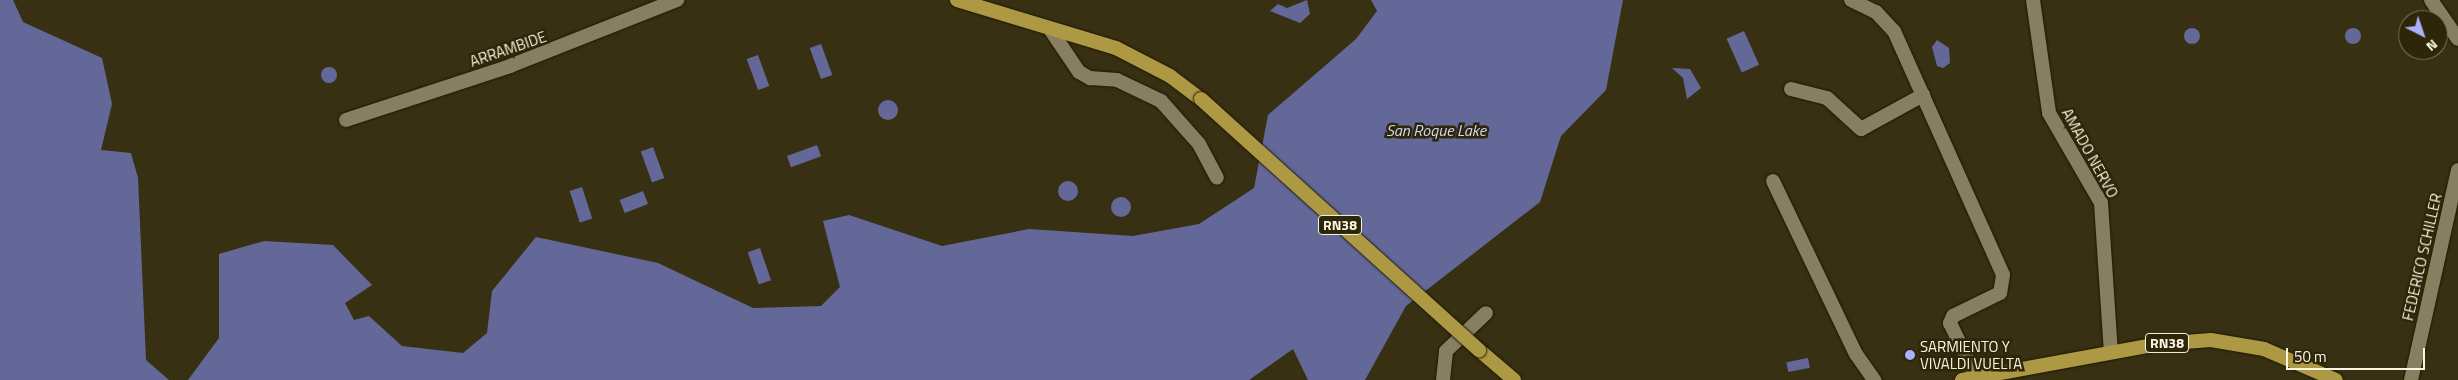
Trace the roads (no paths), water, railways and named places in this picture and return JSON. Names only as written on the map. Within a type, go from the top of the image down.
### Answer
[{"type":"main road","name":"RN38","points":[[957,0],[1137,58],[1201,99],[1514,380]]},
{"type":"main road","name":"RN38","points":[[1972,379],[2112,352],[2184,341],[2234,343],[2264,348],[2336,380]]},
{"type":"street","name":"ARRAMBIDE","points":[[346,120],[510,66],[677,0]]},
{"type":"street","points":[[1851,0],[1876,12],[1890,25],[2003,275],[2000,293],[1953,316],[1950,323],[1972,379]]},
{"type":"street","name":"AMADO NERVO","points":[[2033,0],[2049,113],[2102,203],[2112,352]]},
{"type":"street","points":[[2431,0],[2458,39]]},
{"type":"street","points":[[1050,29],[1078,72],[1090,78],[1117,80],[1162,101],[1199,144],[1217,178]]},
{"type":"street","points":[[1791,89],[1827,98],[1861,129],[1923,95]]},
{"type":"street","name":"FEDERICO SCHILLER","points":[[2411,380],[2458,170]]},
{"type":"street","points":[[1773,181],[1856,354],[1874,380]]},
{"type":"street","points":[[1443,380],[1441,366],[1446,351],[1486,313]]},
{"type":"water","points":[[0,0],[13,0],[23,22],[102,58],[112,104],[101,150],[131,153],[138,178],[146,360],[169,380],[0,380]]},
{"type":"water","points":[[1307,0],[1310,14],[1300,23],[1270,11],[1278,4],[1287,8]]},
{"type":"water","name":"San Roque Lake","points":[[1371,0],[1623,0],[1606,90],[1561,136],[1540,202],[1406,306],[1365,380],[1308,380],[1293,349],[1249,380],[188,380],[219,338],[219,254],[264,241],[333,245],[372,285],[345,303],[354,320],[369,316],[402,346],[463,353],[487,333],[492,291],[536,237],[658,263],[753,308],[821,306],[840,287],[823,221],[849,215],[942,246],[1029,229],[1133,236],[1199,224],[1254,188],[1268,115],[1356,39],[1377,11]]},
{"type":"water","points":[[2192,28],[2198,30],[2200,36],[2198,42],[2192,44],[2186,42],[2184,36],[2186,30]]},
{"type":"water","points":[[2353,28],[2359,30],[2361,36],[2359,42],[2353,44],[2347,42],[2345,36],[2347,30]]},
{"type":"water","points":[[1744,31],[1759,65],[1742,73],[1727,39]]},
{"type":"water","points":[[1937,40],[1949,48],[1950,63],[1943,68],[1937,66],[1932,47]]},
{"type":"water","points":[[821,44],[832,75],[821,79],[810,48]]},
{"type":"water","points":[[758,55],[769,86],[758,90],[747,59]]},
{"type":"water","points":[[326,67],[332,67],[337,72],[335,81],[326,83],[321,78],[321,72]]},
{"type":"water","points":[[1672,68],[1690,69],[1701,88],[1687,99],[1683,78]]},
{"type":"water","points":[[888,100],[895,103],[898,110],[895,117],[888,120],[881,117],[878,110],[881,103]]},
{"type":"water","points":[[817,145],[821,156],[791,167],[787,156]]},
{"type":"water","points":[[653,147],[664,178],[652,182],[641,151]]},
{"type":"water","points":[[1068,181],[1075,184],[1078,191],[1075,198],[1068,201],[1061,198],[1058,191],[1061,184]]},
{"type":"water","points":[[582,187],[592,218],[580,222],[570,191]]},
{"type":"water","points":[[643,191],[648,204],[625,213],[620,200]]},
{"type":"water","points":[[1121,197],[1128,200],[1131,207],[1128,214],[1121,217],[1114,214],[1111,207],[1114,200]]},
{"type":"water","points":[[760,248],[771,280],[759,284],[748,252]]},
{"type":"water","points":[[1808,358],[1810,368],[1788,372],[1786,362]]},
{"type":"place","name":"SARMIENTO Y VIVALDI VUELTA","points":[[1910,355]]}]
